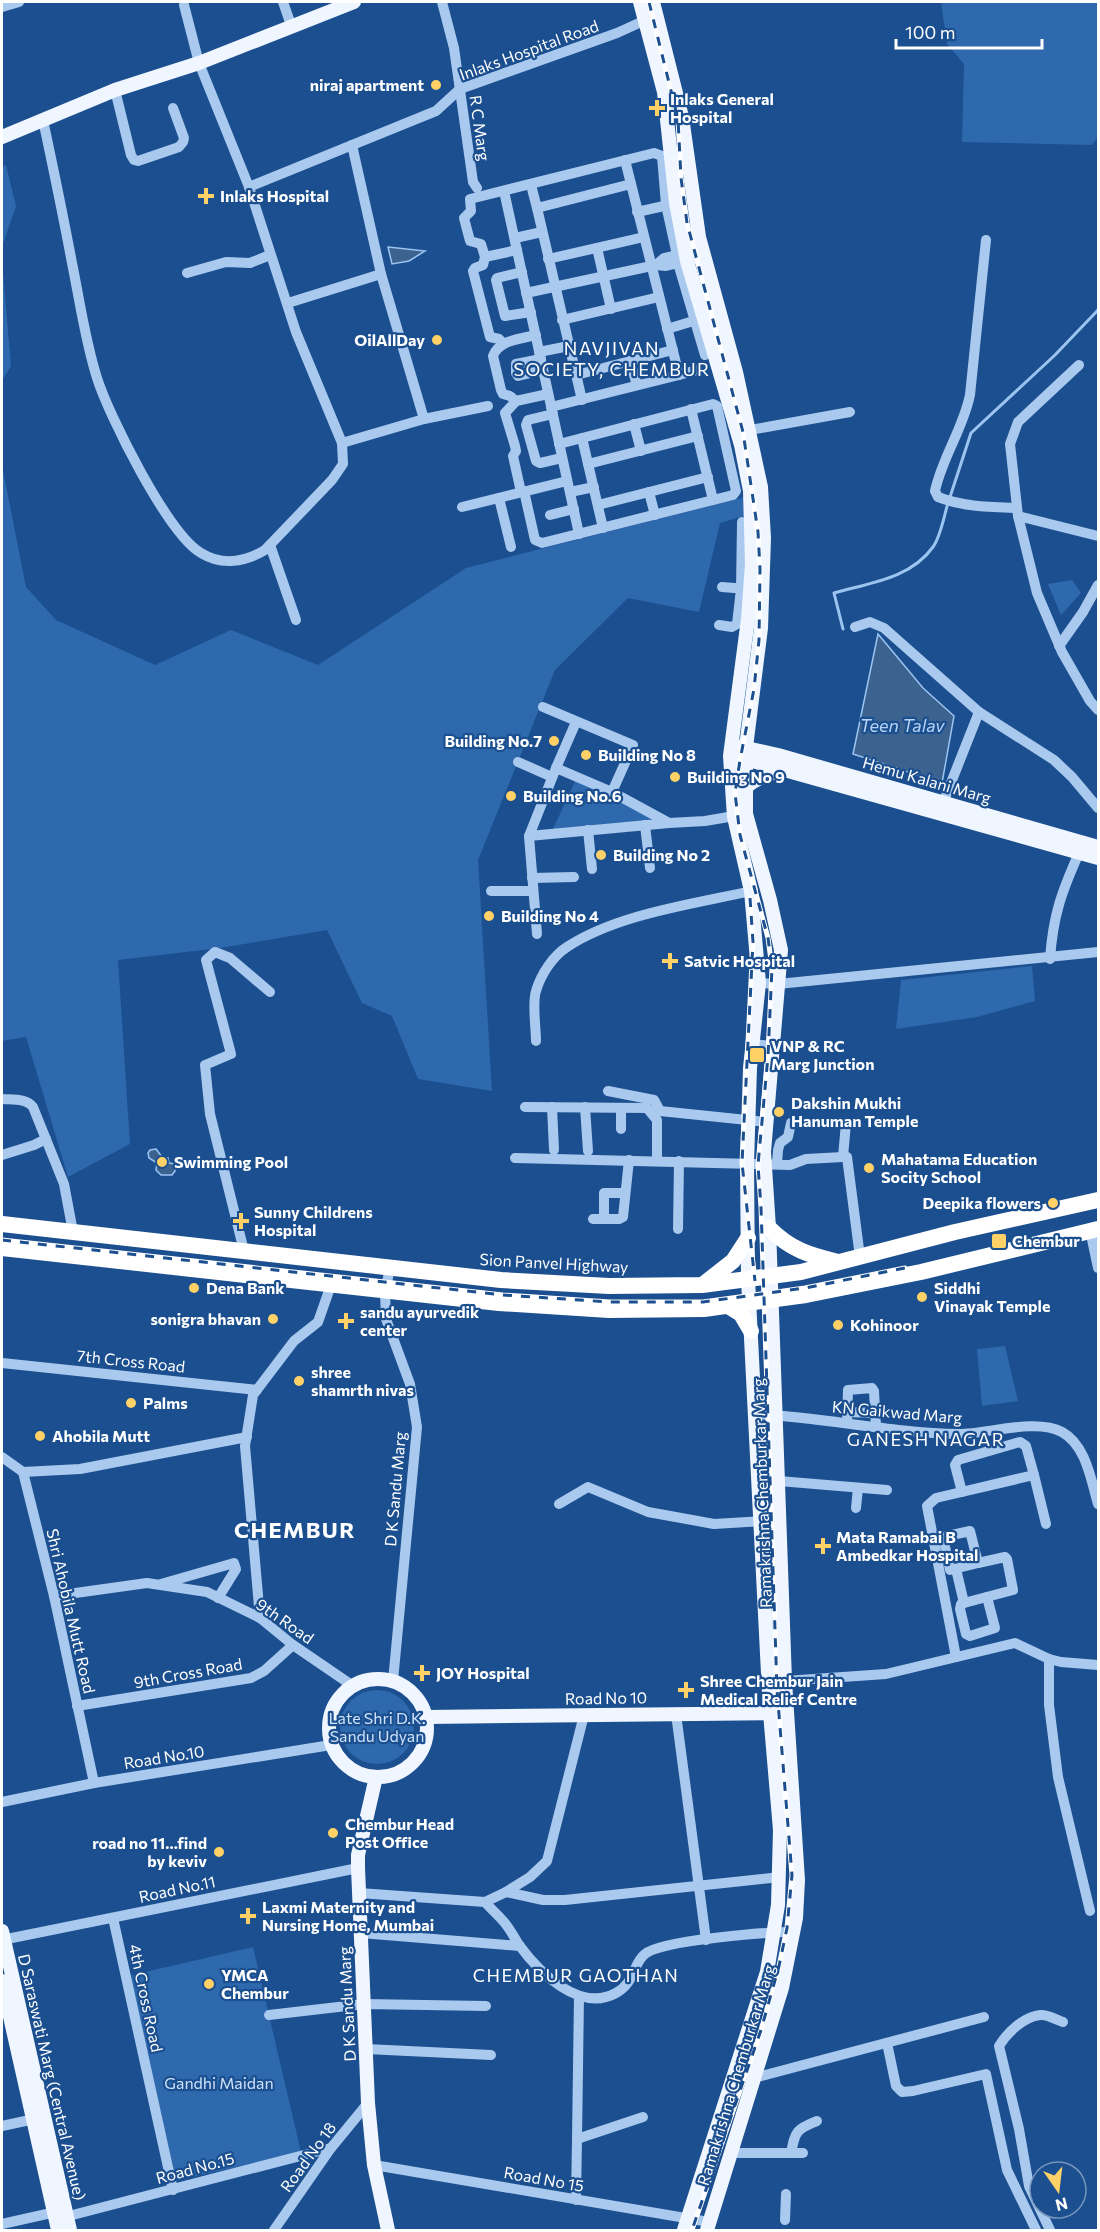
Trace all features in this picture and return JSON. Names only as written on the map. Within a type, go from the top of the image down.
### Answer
[{"type":"highway","name":"Sion Panvel Highway","points":[[2,1224],[501,1280],[609,1286],[702,1285],[801,1272],[955,1232],[1098,1200]]},
{"type":"highway","points":[[770,1228],[783,1242],[805,1253],[839,1262]]},
{"type":"highway","points":[[2,1248],[499,1303],[609,1310],[704,1310],[806,1295],[921,1272],[1094,1229]]},
{"type":"highway","points":[[702,1285],[733,1262],[748,1238]]},
{"type":"highway","points":[[728,1306],[741,1314],[751,1331]]},
{"type":"main road","points":[[2,137],[115,90],[199,63],[354,2]]},
{"type":"main road","points":[[640,2],[651,18],[675,115],[703,253],[750,430],[756,504],[747,532],[754,627],[738,752],[789,771],[941,808],[1079,853],[1098,854]]},
{"type":"main road","points":[[651,18],[653,2]]},
{"type":"main road","points":[[675,115],[671,204],[682,258],[710,358],[726,392],[756,504]]},
{"type":"main road","points":[[710,358],[732,356]]},
{"type":"main road","points":[[726,392],[740,388]]},
{"type":"main road","name":"Ramakrishna Chemburkar Marg","points":[[708,2226],[782,1988],[793,1932],[798,1881],[787,1713],[771,1276],[770,1164],[766,1122],[781,950],[755,844],[740,815],[746,787],[738,752]]},
{"type":"main road","name":"Ramakrishna Chemburkar Marg","points":[[686,2225],[767,1972],[778,1905],[780,1877],[780,1830],[770,1713],[748,1279],[747,1163],[750,1068],[759,983],[755,915],[741,847],[738,752]]},
{"type":"main road","name":"Hemu Kalani Marg","points":[[738,752],[1098,854]]},
{"type":"main road","points":[[746,787],[755,779],[789,771]]},
{"type":"main road","points":[[755,915],[772,910]]},
{"type":"main road","points":[[765,1610],[783,1609]]},
{"type":"main road","points":[[380,1679],[393,1681],[415,1695],[426,1717],[427,1731],[416,1759],[405,1769],[391,1775],[376,1777],[349,1768],[338,1758],[331,1745],[328,1728],[331,1712],[340,1697],[353,1686],[366,1680],[380,1679]]},
{"type":"main road","name":"Road No 10","points":[[426,1717],[787,1713]]},
{"type":"main road","name":"D K Sandu Marg","points":[[376,1777],[358,1855],[358,1868],[368,2103],[374,2165],[388,2230]]},
{"type":"main road","name":"D Saraswati Marg (Central Avenue)","points":[[2,1937],[10,2015]]},
{"type":"main road","name":"D Saraswati Marg (Central Avenue)","points":[[2,1981],[39,2118],[60,2218],[70,2230]]},
{"type":"street","points":[[2,7],[19,2]]},
{"type":"street","points":[[283,2],[291,25]]},
{"type":"street","name":"R C Marg","points":[[442,2],[454,48],[473,182],[477,188]]},
{"type":"street","points":[[43,120],[73,264],[83,328],[98,381],[124,442],[152,491],[186,541],[201,553],[219,560],[238,562],[252,558],[270,544],[332,480],[343,464],[342,443],[296,332],[249,187],[199,63],[184,5]]},
{"type":"street","name":"Inlaks Hospital Road","points":[[249,187],[436,111],[460,89],[617,33],[651,18]]},
{"type":"street","points":[[115,90],[131,155],[138,161],[179,147],[183,142],[184,138],[173,108]]},
{"type":"street","points":[[352,145],[381,273],[424,419]]},
{"type":"street","points":[[502,343],[499,339],[490,337],[473,271],[474,268],[483,265],[485,256],[481,244],[470,241],[464,215],[471,210],[470,199],[654,153],[662,156],[671,204],[637,212]]},
{"type":"street","points":[[625,160],[679,375]]},
{"type":"street","points":[[531,184],[582,400]]},
{"type":"street","points":[[537,208],[631,184]]},
{"type":"street","points":[[504,191],[579,534]]},
{"type":"street","points":[[485,256],[542,232]]},
{"type":"street","points":[[548,259],[644,237]]},
{"type":"street","points":[[986,240],[970,395],[965,416],[936,488],[938,497],[955,503],[1017,512],[1098,536]]},
{"type":"street","points":[[597,248],[611,309]]},
{"type":"street","points":[[526,293],[653,265],[664,258],[682,258],[703,253]]},
{"type":"street","points":[[187,273],[226,262],[250,263],[270,255]]},
{"type":"street","points":[[522,272],[496,279],[505,316],[531,312]]},
{"type":"street","points":[[288,303],[381,273]]},
{"type":"street","points":[[562,320],[659,297]]},
{"type":"street","points":[[667,329],[699,320]]},
{"type":"street","points":[[516,401],[503,394],[493,356],[502,343],[536,335]]},
{"type":"street","points":[[543,370],[519,376],[516,373],[516,364],[568,345]]},
{"type":"street","points":[[576,375],[673,350]]},
{"type":"street","points":[[630,361],[637,386]]},
{"type":"street","points":[[1079,365],[1018,422],[1010,444],[1017,512],[1037,593],[1059,646],[1090,701],[1098,710]]},
{"type":"street","points":[[562,458],[538,462],[527,422],[582,400],[697,370]]},
{"type":"street","points":[[548,394],[516,401],[504,413],[515,446],[516,451],[513,456],[535,540],[538,543],[733,495],[736,491],[717,406],[709,404],[559,444]]},
{"type":"street","points":[[342,443],[424,419],[488,406]]},
{"type":"street","points":[[691,409],[713,500]]},
{"type":"street","points":[[750,430],[850,412]]},
{"type":"street","points":[[634,424],[641,451]]},
{"type":"street","points":[[588,464],[698,436]]},
{"type":"street","points":[[582,438],[603,528]]},
{"type":"street","points":[[515,446],[531,441]]},
{"type":"street","points":[[727,449],[741,445]]},
{"type":"street","points":[[598,505],[708,477]]},
{"type":"street","points":[[462,507],[567,481]]},
{"type":"street","points":[[570,492],[594,487]]},
{"type":"street","points":[[649,492],[655,514]]},
{"type":"street","points":[[498,498],[510,547]]},
{"type":"street","points":[[550,515],[574,509]]},
{"type":"street","points":[[270,544],[296,620]]},
{"type":"street","points":[[1059,646],[1083,612],[1098,585]]},
{"type":"street","points":[[719,625],[732,627],[737,624],[751,589],[722,587]]},
{"type":"street","points":[[855,627],[870,622],[884,628],[979,712],[1054,760],[1098,808]]},
{"type":"street","points":[[543,707],[633,745],[612,792]]},
{"type":"street","points":[[941,808],[979,712]]},
{"type":"street","points":[[537,934],[529,836],[576,722]]},
{"type":"street","points":[[518,762],[612,792],[669,822]]},
{"type":"street","points":[[529,836],[669,822],[705,821],[740,815]]},
{"type":"street","points":[[645,825],[650,868]]},
{"type":"street","points":[[588,830],[592,869]]},
{"type":"street","points":[[741,847],[755,844]]},
{"type":"street","points":[[1050,958],[1053,926],[1060,896],[1079,853]]},
{"type":"street","points":[[532,878],[574,877]]},
{"type":"street","points":[[491,891],[533,891]]},
{"type":"street","points":[[536,1041],[535,992],[549,964],[566,947],[607,926],[751,891]]},
{"type":"street","points":[[244,1251],[210,1114],[206,1065],[231,1054],[206,960],[215,952],[230,958],[270,992]]},
{"type":"street","points":[[759,983],[778,984],[900,973],[936,967],[1098,952]]},
{"type":"street","points":[[753,1044],[772,1046]]},
{"type":"street","points":[[608,1091],[654,1100],[660,1111],[766,1122]]},
{"type":"street","points":[[2,1099],[30,1103],[64,1184],[73,1232]]},
{"type":"street","points":[[525,1107],[647,1108],[657,1120],[657,1161]]},
{"type":"street","points":[[552,1107],[554,1149]]},
{"type":"street","points":[[585,1107],[588,1151]]},
{"type":"street","points":[[621,1108],[621,1129]]},
{"type":"street","points":[[515,1158],[790,1165],[806,1159],[843,1157],[846,1124],[791,1123],[788,1137],[780,1143],[770,1164]]},
{"type":"street","points":[[2,1155],[46,1139]]},
{"type":"street","points":[[847,1156],[860,1257]]},
{"type":"street","points":[[625,1193],[604,1193],[598,1219],[623,1217],[629,1160]]},
{"type":"street","points":[[678,1229],[679,1161]]},
{"type":"street","points":[[1094,1229],[1098,1268]]},
{"type":"street","name":"D K Sandu Marg","points":[[390,1268],[385,1292],[386,1319],[410,1384],[417,1427],[393,1681]]},
{"type":"street","points":[[260,1618],[245,1446],[253,1395],[294,1341],[318,1323],[331,1285]]},
{"type":"street","name":"7th Cross Road","points":[[2,1363],[257,1390]]},
{"type":"street","points":[[876,1413],[846,1418],[848,1390],[872,1388],[874,1391],[876,1413],[876,1427]]},
{"type":"street","name":"KN Gaikwad Marg","points":[[755,1414],[846,1418],[876,1427],[960,1434],[1022,1426],[1062,1432],[1077,1444],[1098,1504]]},
{"type":"street","points":[[2,1457],[23,1472],[80,1468],[247,1437]]},
{"type":"street","points":[[962,1492],[955,1465],[958,1460],[1020,1442],[1026,1446],[1046,1524]]},
{"type":"street","name":"Shri Ahobila Mutt Road","points":[[23,1472],[54,1596],[94,1783]]},
{"type":"street","points":[[964,1603],[941,1555],[927,1506],[936,1498],[1034,1475]]},
{"type":"street","points":[[778,1481],[887,1490]]},
{"type":"street","points":[[559,1504],[588,1487],[648,1512],[714,1524],[780,1520]]},
{"type":"street","points":[[856,1508],[858,1488]]},
{"type":"street","points":[[941,1555],[943,1537],[970,1531],[978,1563]]},
{"type":"street","points":[[948,1571],[1002,1557],[1007,1559],[1013,1590],[964,1603],[960,1606],[967,1636],[995,1628],[987,1597]]},
{"type":"street","points":[[157,1585],[234,1563],[236,1569],[218,1598]]},
{"type":"street","points":[[948,1571],[950,1628],[956,1657]]},
{"type":"street","name":"9th Road","points":[[54,1596],[147,1583],[207,1592],[260,1618],[293,1645],[353,1686]]},
{"type":"street","points":[[950,1628],[964,1624]]},
{"type":"street","points":[[981,1633],[986,1650]]},
{"type":"street","points":[[786,1681],[886,1674],[1015,1643],[1049,1659],[1098,1665]]},
{"type":"street","name":"9th Cross Road","points":[[77,1706],[251,1678],[264,1671],[293,1645]]},
{"type":"street","points":[[1049,1659],[1049,1706],[1058,1777],[1090,1911]]},
{"type":"street","points":[[676,1714],[706,1940]]},
{"type":"street","points":[[359,1893],[485,1902],[530,1877],[547,1861],[584,1715]]},
{"type":"street","name":"Road No.10","points":[[2,1802],[94,1783],[331,1745]]},
{"type":"street","name":"Road No.11","points":[[2,1937],[113,1918],[358,1868]]},
{"type":"street","points":[[506,1892],[543,1900],[565,1900],[780,1877]]},
{"type":"street","points":[[485,1902],[504,1922],[538,1967],[561,1986],[579,1996],[598,2000],[617,1993],[632,1978],[638,1963],[646,1953],[687,1942],[793,1932]]},
{"type":"street","name":"4th Cross Road","points":[[113,1918],[173,2190]]},
{"type":"street","points":[[361,1933],[520,1946]]},
{"type":"street","points":[[576,2200],[579,1996]]},
{"type":"street","points":[[269,2015],[364,2004],[486,2006]]},
{"type":"street","points":[[1050,2230],[1029,2186],[1019,2129],[999,2046],[1006,2034],[1028,2019],[1042,2015],[1063,2022]]},
{"type":"street","points":[[754,2078],[984,2017]]},
{"type":"street","points":[[887,2043],[896,2086],[902,2092],[1004,2070]]},
{"type":"street","points":[[366,2049],[491,2055]]},
{"type":"street","points":[[986,2074],[1007,2170],[1036,2230]]},
{"type":"street","name":"Road No 18","points":[[274,2230],[331,2148],[368,2103]]},
{"type":"street","points":[[577,2139],[644,2117]]},
{"type":"street","points":[[2,2126],[39,2118]]},
{"type":"street","points":[[791,2153],[794,2134],[802,2127],[816,2121]]},
{"type":"street","name":"Road No.15","points":[[2,2224],[60,2218],[331,2148]]},
{"type":"street","points":[[731,2152],[803,2153]]},
{"type":"street","name":"Road No 15","points":[[374,2165],[576,2200],[686,2225],[708,2226]]},
{"type":"street","points":[[785,2220],[786,2194]]},
{"type":"green space","points":[[941,2],[1098,2],[1098,137],[1092,145],[962,142],[964,64],[947,44]]},
{"type":"green space","points":[[6,165],[16,206],[2,247],[2,166]]},
{"type":"green space","points":[[2,261],[11,366],[2,381]]},
{"type":"green space","points":[[2,465],[26,587],[56,620],[155,665],[231,630],[318,665],[466,568],[745,497],[744,516],[720,523],[699,612],[628,598],[555,670],[478,860],[492,1091],[418,1079],[392,1016],[362,1003],[327,930],[220,948],[118,960],[130,1144],[68,1177],[26,1037],[2,1041]]},
{"type":"green space","points":[[1072,580],[1081,593],[1061,615],[1048,584]]},
{"type":"green space","points":[[577,777],[669,818],[553,829]]},
{"type":"green space","points":[[1032,966],[1035,1001],[977,1017],[896,1029],[901,980]]},
{"type":"green space","points":[[1005,1346],[1018,1401],[982,1406],[977,1349]]},
{"type":"green space","name":"Late Shri D.K. Sandu Udyan","points":[[377,1690],[391,1693],[403,1701],[411,1713],[414,1727],[411,1741],[403,1753],[391,1761],[377,1764],[363,1761],[351,1753],[343,1741],[340,1727],[343,1713],[351,1701],[363,1693]]},
{"type":"green space","name":"Gandhi Maidan","points":[[253,1947],[301,2152],[176,2181],[128,1976]]},
{"type":"water","points":[[388,247],[425,251],[409,261],[392,264]]},
{"type":"water","name":"Teen Talav","points":[[878,634],[923,688],[954,716],[942,783],[853,754]]},
{"type":"water","name":"Swimming Pool","points":[[156,1149],[162,1157],[168,1158],[169,1163],[175,1164],[175,1171],[172,1175],[161,1175],[156,1170],[157,1163],[149,1158],[148,1153]]},
{"type":"waterway","points":[[950,497],[971,433],[1055,355],[1098,310]]},
{"type":"waterway","points":[[843,629],[834,593],[901,573],[924,558],[938,537],[948,503]]},
{"type":"railway","points":[[649,2],[678,119],[681,178],[687,223],[743,432],[758,532],[759,640],[754,689],[735,793],[740,835],[768,938],[772,968],[768,1056],[758,1165],[777,1690],[792,1875],[787,1928],[761,2030],[692,2230]]},
{"type":"railway","points":[[750,898],[753,942],[742,1163],[755,1281]]},
{"type":"railway","points":[[2,1240],[503,1295],[610,1302],[703,1302],[805,1288],[905,1268]]},
{"type":"place","name":"niraj apartment","points":[[436,85]]},
{"type":"place","name":"Inlaks General Hospital","points":[[657,108]]},
{"type":"place","name":"Inlaks Hospital","points":[[206,196]]},
{"type":"place","name":"OilAllDay","points":[[437,340]]},
{"type":"place","name":"Building No.7","points":[[554,741]]},
{"type":"place","name":"Building No 8","points":[[586,755]]},
{"type":"place","name":"Building No 9","points":[[675,777]]},
{"type":"place","name":"Building No.6","points":[[511,796]]},
{"type":"place","name":"Building No 2","points":[[601,855]]},
{"type":"place","name":"Building No 4","points":[[489,916]]},
{"type":"place","name":"Satvic Hospital","points":[[670,961]]},
{"type":"place","name":"VNP & RC Marg Junction","points":[[757,1055]]},
{"type":"place","name":"Dakshin Mukhi Hanuman Temple","points":[[779,1112]]},
{"type":"place","name":"Swimming Pool","points":[[162,1162]]},
{"type":"place","name":"Mahatama Education Socity School","points":[[869,1168]]},
{"type":"place","name":"Deepika flowers","points":[[1053,1203]]},
{"type":"place","name":"Sunny Childrens Hospital","points":[[241,1221]]},
{"type":"place","name":"Chembur","points":[[999,1241]]},
{"type":"place","name":"Dena Bank","points":[[194,1288]]},
{"type":"place","name":"Siddhi Vinayak Temple","points":[[922,1297]]},
{"type":"place","name":"sonigra bhavan","points":[[273,1319]]},
{"type":"place","name":"sandu ayurvedik center","points":[[346,1321]]},
{"type":"place","name":"Kohinoor","points":[[838,1325]]},
{"type":"place","name":"shree shamrth nivas","points":[[299,1381]]},
{"type":"place","name":"Palms","points":[[131,1403]]},
{"type":"place","name":"Ahobila Mutt","points":[[40,1436]]},
{"type":"place","name":"Mata Ramabai B Ambedkar Hospital","points":[[823,1546]]},
{"type":"place","name":"JOY Hospital","points":[[422,1673]]},
{"type":"place","name":"Shree Chembur Jain Medical Relief Centre","points":[[686,1690]]},
{"type":"place","name":"Chembur Head Post Office","points":[[333,1833]]},
{"type":"place","name":"road no 11...find by keviv","points":[[219,1852]]},
{"type":"place","name":"Laxmi Maternity and Nursing Home, Mumbai","points":[[248,1916]]},
{"type":"place","name":"YMCA Chembur","points":[[209,1984]]},
{"type":"district","name":"NAVJIVAN SOCIETY, CHEMBUR","points":[[612,359]]},
{"type":"district","name":"GANESH NAGAR","points":[[926,1440]]},
{"type":"district","name":"CHEMBUR","points":[[295,1530]]},
{"type":"district","name":"CHEMBUR GAOTHAN","points":[[576,1976]]}]
